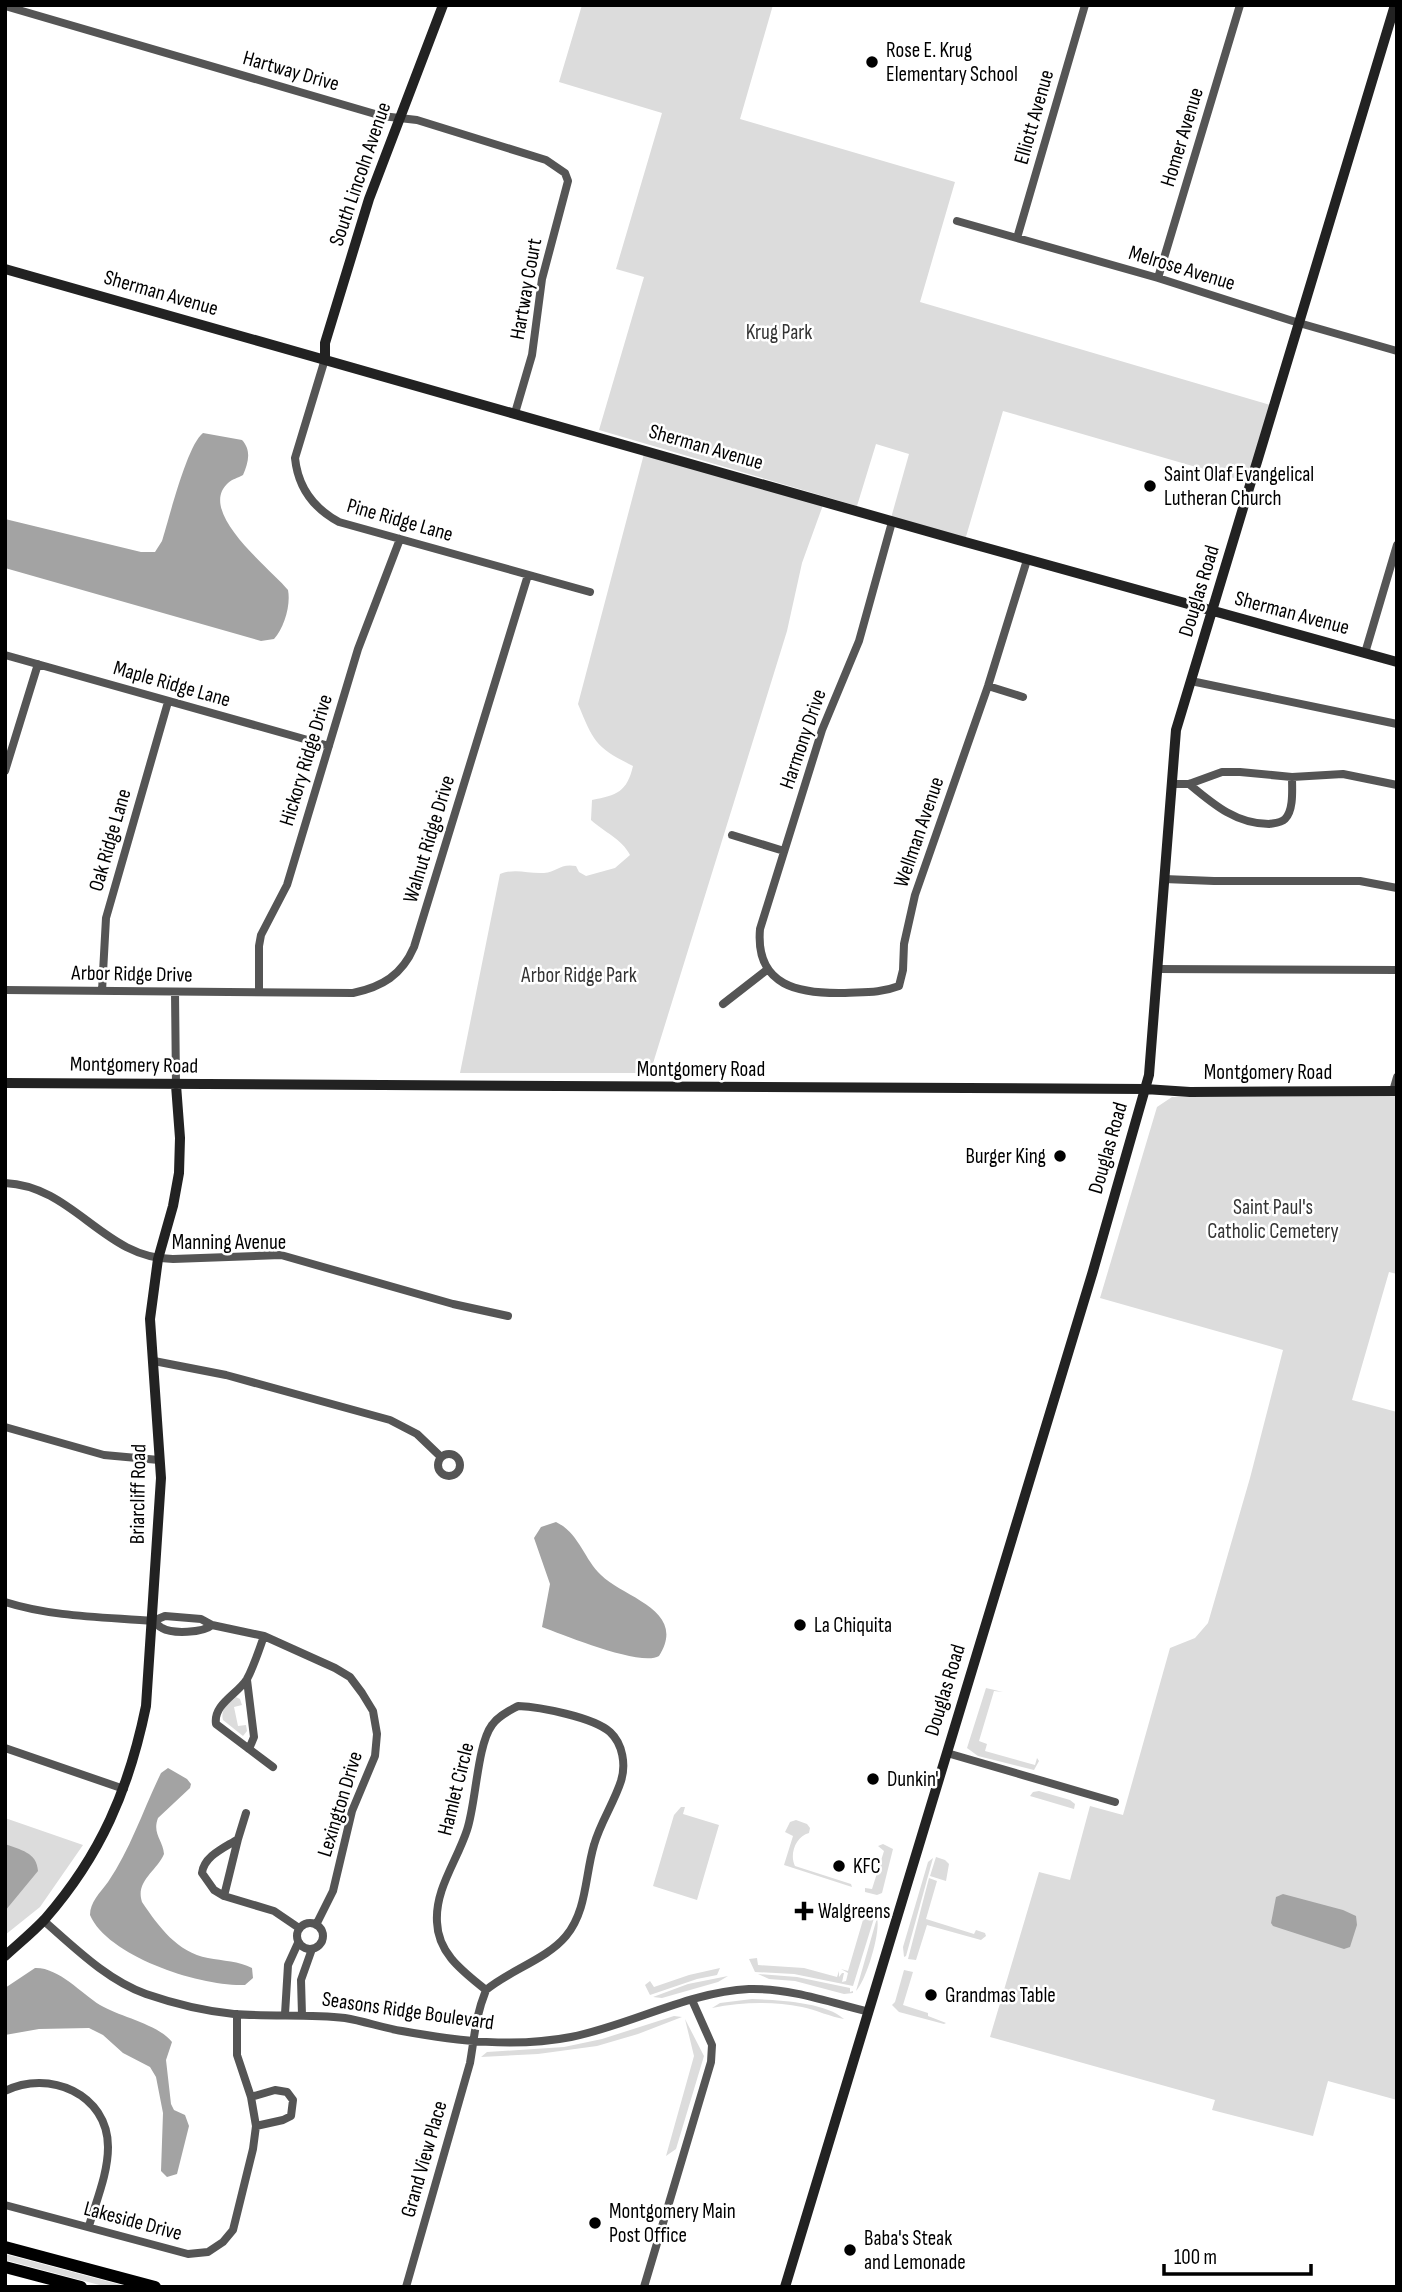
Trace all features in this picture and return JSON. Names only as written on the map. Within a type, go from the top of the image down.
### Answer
[{"type":"main road","points":[[5,2247],[155,2287]]},
{"type":"main road","points":[[5,2267],[81,2287]]},
{"type":"street","name":"South Lincoln Avenue","points":[[325,359],[325,343],[357,238],[443,5]]},
{"type":"street","name":"Elliott Avenue","points":[[1017,238],[1085,5]]},
{"type":"street","name":"Homer Avenue","points":[[1158,278],[1240,5]]},
{"type":"street","name":"Douglas Road","points":[[785,2287],[1145,1089],[1149,1074],[1176,730],[1395,5]]},
{"type":"street","name":"Hartway Drive","points":[[5,6],[369,112],[417,120],[546,160],[565,173]]},
{"type":"street","name":"Hartway Court","points":[[515,413],[532,355],[546,261],[566,194],[568,181],[565,173]]},
{"type":"street","name":"Melrose Avenue","points":[[957,221],[1158,278],[1299,324],[1397,351]]},
{"type":"street","name":"Sherman Avenue","points":[[5,269],[892,522],[1397,662]]},
{"type":"street","name":"Pine Ridge Lane","points":[[325,359],[295,458],[296,472],[303,489],[319,510],[340,522],[590,592]]},
{"type":"street","name":"Harmony Drive","points":[[768,969],[759,943],[760,929],[822,730],[859,641],[892,522]]},
{"type":"street","name":"Hickory Ridge Drive","points":[[259,992],[261,935],[287,885],[358,649],[400,539]]},
{"type":"street","points":[[1365,653],[1397,545]]},
{"type":"street","name":"Wellman Avenue","points":[[768,969],[778,980],[791,988],[814,994],[884,992],[899,986],[904,944],[915,895],[988,686],[1027,560]]},
{"type":"street","name":"Walnut Ridge Drive","points":[[259,992],[353,993],[369,990],[391,978],[408,960],[528,575]]},
{"type":"street","name":"Maple Ridge Lane","points":[[5,655],[329,746]]},
{"type":"street","points":[[5,771],[38,663]]},
{"type":"street","points":[[1191,681],[1397,724]]},
{"type":"street","points":[[988,686],[1023,697]]},
{"type":"street","name":"Oak Ridge Lane","points":[[103,991],[106,918],[168,702]]},
{"type":"street","points":[[1172,784],[1189,783],[1222,772],[1292,777],[1343,774],[1397,785]]},
{"type":"street","points":[[1189,783],[1233,817],[1276,823],[1284,820],[1290,810],[1292,777]]},
{"type":"street","points":[[732,835],[784,851]]},
{"type":"street","points":[[1164,879],[1360,881],[1397,888]]},
{"type":"street","points":[[723,1004],[768,969]]},
{"type":"street","points":[[1157,970],[1397,970]]},
{"type":"street","name":"Arbor Ridge Drive","points":[[5,990],[259,992]]},
{"type":"street","name":"Briarcliff Road","points":[[5,1956],[44,1921],[92,1857],[124,1789],[139,1743],[146,1706],[161,1478],[150,1320],[158,1259],[173,1206],[178,1173],[180,1138],[176,1085],[175,992]]},
{"type":"street","points":[[1395,1091],[1397,1077]]},
{"type":"street","name":"Montgomery Road","points":[[5,1083],[1145,1089],[1190,1092],[1395,1091]]},
{"type":"street","name":"Manning Avenue","points":[[5,1183],[28,1185],[51,1194],[120,1245],[142,1255],[158,1259],[281,1255],[453,1304],[508,1316]]},
{"type":"street","points":[[154,1361],[226,1375],[390,1420],[417,1434],[441,1457]]},
{"type":"street","points":[[5,1427],[104,1455],[159,1460]]},
{"type":"street","points":[[5,1602],[30,1610],[153,1621]]},
{"type":"street","name":"Lexington Drive","points":[[212,1625],[206,1630],[198,1631],[163,1630],[153,1621],[166,1616],[201,1619],[212,1625],[264,1636],[350,1677],[373,1711],[377,1734],[375,1756],[352,1811],[333,1891],[316,1925],[323,1937],[319,1945],[312,1949],[301,1980],[302,2015]]},
{"type":"street","points":[[264,1636],[247,1680],[218,1710],[216,1724],[273,1767]]},
{"type":"street","points":[[247,1680],[254,1737],[249,1749]]},
{"type":"street","name":"Hamlet Circle","points":[[518,1706],[539,1707],[595,1723],[610,1732],[617,1741],[624,1762],[621,1780],[594,1846],[577,1917],[567,1935],[557,1945],[502,1977],[486,1990],[457,1966],[442,1945],[436,1923],[443,1884],[467,1830],[484,1745],[491,1726],[503,1714],[518,1706]]},
{"type":"street","points":[[5,1748],[124,1789]]},
{"type":"street","points":[[947,1753],[1115,1802]]},
{"type":"street","points":[[224,1896],[246,1813]]},
{"type":"street","points":[[238,1839],[203,1865],[202,1873],[214,1891],[274,1911],[299,1928]]},
{"type":"street","name":"Seasons Ridge Boulevard","points":[[44,1921],[96,1966],[143,1993],[189,2008],[237,2014],[347,2018],[401,2031],[472,2041],[528,2042],[571,2037],[648,2016],[692,2000],[748,1989],[789,1991],[869,2012]]},
{"type":"street","points":[[285,2014],[288,1965],[298,1943],[299,1928],[306,1924],[316,1925]]},
{"type":"street","points":[[298,1943],[304,1948],[312,1949]]},
{"type":"street","points":[[472,2041],[477,2012],[486,1990]]},
{"type":"street","points":[[644,2287],[711,2062],[712,2045],[692,2000]]},
{"type":"street","name":"Lakeside Drive","points":[[5,2205],[188,2254],[208,2252],[223,2242],[233,2230],[256,2126],[251,2097],[237,2055],[237,2014]]},
{"type":"street","name":"Grand View Place","points":[[406,2287],[470,2063],[472,2041]]},
{"type":"street","points":[[5,2091],[17,2085],[41,2081],[65,2086],[85,2097],[100,2113],[107,2132],[108,2148],[106,2166],[89,2226]]},
{"type":"street","points":[[251,2097],[275,2090],[286,2092],[293,2100],[291,2116],[256,2126]]},
{"type":"green space","name":"Krug Park","points":[[582,5],[773,5],[740,119],[955,182],[920,302],[1274,406],[1251,483],[1003,411],[965,540],[891,518],[909,454],[876,444],[857,506],[599,430],[644,277],[616,269],[662,113],[559,82]]},
{"type":"green space","name":"Arbor Ridge Park","points":[[645,450],[823,505],[802,563],[787,631],[650,1073],[460,1073],[500,874],[517,871],[544,873],[571,865],[576,866],[579,872],[586,876],[615,868],[630,855],[618,840],[591,820],[592,800],[620,791],[628,782],[633,766],[611,754],[597,742],[578,704]]},
{"type":"green space","name":"Saint Paul's Catholic Cemetery","points":[[1397,1096],[1397,1274],[1389,1272],[1352,1400],[1397,1412],[1397,2100],[1328,2081],[1313,2136],[1212,2110],[1215,2100],[990,2037],[1039,1872],[1070,1880],[1090,1806],[1123,1815],[1170,1648],[1195,1638],[1208,1623],[1283,1350],[1100,1298],[1157,1107],[1172,1097]]},
{"type":"green space","points":[[986,1688],[1003,1692],[994,1691],[979,1741],[987,1744],[985,1751],[1035,1765],[1037,1758],[1039,1761],[1034,1770],[978,1756],[967,1748]]},
{"type":"green space","points":[[236,1697],[242,1705],[234,1707],[238,1726],[246,1725],[247,1731],[243,1736],[223,1720],[222,1716],[228,1704]]},
{"type":"green space","points":[[1039,1791],[1070,1800],[1075,1804],[1074,1809],[1030,1796]]},
{"type":"green space","points":[[681,1807],[685,1807],[683,1814],[719,1825],[697,1900],[653,1886],[674,1815]]},
{"type":"green space","points":[[5,1818],[83,1845],[40,1907],[5,1935]]},
{"type":"green space","points":[[796,1820],[810,1828],[809,1833],[800,1838],[795,1846],[795,1866],[851,1884],[852,1887],[784,1865],[793,1836],[785,1832],[790,1822]]},
{"type":"green space","points":[[883,1844],[893,1849],[882,1893],[877,1895],[865,1892],[865,1888],[872,1889],[884,1851],[878,1846]]},
{"type":"green space","points":[[936,1857],[949,1864],[946,1881],[930,1876]]},
{"type":"green space","points":[[933,1858],[904,1957],[903,1947],[928,1862]]},
{"type":"green space","points":[[929,1878],[937,1881],[926,1919],[974,1934],[976,1930],[986,1936],[981,1940],[927,1925],[916,1960],[908,1959]]},
{"type":"green space","points":[[861,1907],[875,1915],[853,1986],[794,1974],[755,1972],[749,1959],[757,1958],[758,1965],[804,1968],[837,1977],[839,1971],[839,1977],[844,1973],[842,1982],[846,1981],[848,1973],[841,1969],[848,1971],[865,1913],[859,1910]]},
{"type":"green space","points":[[877,1918],[872,1956],[856,1991]]},
{"type":"green space","points":[[720,1968],[717,1975],[650,1995],[645,1985],[650,1981],[654,1987]]},
{"type":"green space","points":[[904,1970],[913,1972],[903,2005],[928,2013],[928,2016],[946,2023],[899,2012],[892,2005]]},
{"type":"green space","points":[[758,1974],[797,1977],[850,1988],[853,1993],[844,1994],[795,1981],[769,1979]]},
{"type":"green space","points":[[728,1976],[718,1982],[662,1998],[653,1997],[688,1984]]},
{"type":"green space","points":[[752,1999],[814,2005],[844,2019],[802,2007],[768,2003],[712,2008],[720,2003]]},
{"type":"green space","points":[[674,2016],[682,2017],[597,2046],[538,2054],[481,2057],[487,2052],[564,2047],[602,2039]]},
{"type":"green space","points":[[685,2019],[704,2056],[676,2149],[666,2156],[694,2056]]},
{"type":"green space","points":[[5,2254],[129,2287],[107,2287],[5,2260]]},
{"type":"shaded area","points":[[203,433],[242,440],[247,448],[248,462],[243,475],[228,483],[221,495],[221,509],[240,540],[288,590],[286,616],[274,639],[261,641],[5,568],[5,519],[141,552],[155,552],[162,541],[191,452]]},
{"type":"shaded area","points":[[556,1522],[576,1539],[601,1575],[650,1607],[659,1616],[665,1627],[666,1640],[659,1656],[650,1658],[620,1654],[542,1627],[550,1584],[534,1538],[541,1527]]},
{"type":"shaded area","points":[[168,1768],[191,1784],[158,1818],[156,1828],[164,1854],[141,1888],[142,1902],[162,1929],[187,1950],[197,1955],[252,1968],[253,1978],[245,1985],[205,1981],[158,1966],[116,1944],[100,1930],[90,1915],[94,1902],[123,1856],[161,1773]]},
{"type":"shaded area","points":[[5,1844],[31,1856],[38,1871],[5,1911]]},
{"type":"shaded area","points":[[1283,1894],[1356,1916],[1357,1925],[1350,1947],[1344,1949],[1273,1926],[1271,1923],[1276,1897]]},
{"type":"shaded area","points":[[35,1968],[61,1976],[100,2005],[158,2030],[172,2042],[166,2060],[171,2104],[174,2110],[185,2115],[189,2126],[177,2174],[167,2177],[161,2171],[163,2113],[156,2077],[150,2067],[123,2053],[103,2035],[89,2028],[39,2029],[5,2035],[5,1988]]},
{"type":"place","name":"Rose E. Krug Elementary School","points":[[872,62]]},
{"type":"place","name":"Saint Olaf Evangelical Lutheran Church","points":[[1150,486]]},
{"type":"place","name":"Burger King","points":[[1060,1156]]},
{"type":"place","name":"La Chiquita","points":[[800,1625]]},
{"type":"place","name":"Dunkin'","points":[[873,1779]]},
{"type":"place","name":"KFC","points":[[839,1866]]},
{"type":"place","name":"Walgreens","points":[[804,1911]]},
{"type":"place","name":"Grandmas Table","points":[[931,1995]]},
{"type":"place","name":"Montgomery Main Post Office","points":[[595,2223]]},
{"type":"place","name":"Baba's Steak and Lemonade","points":[[850,2250]]}]
